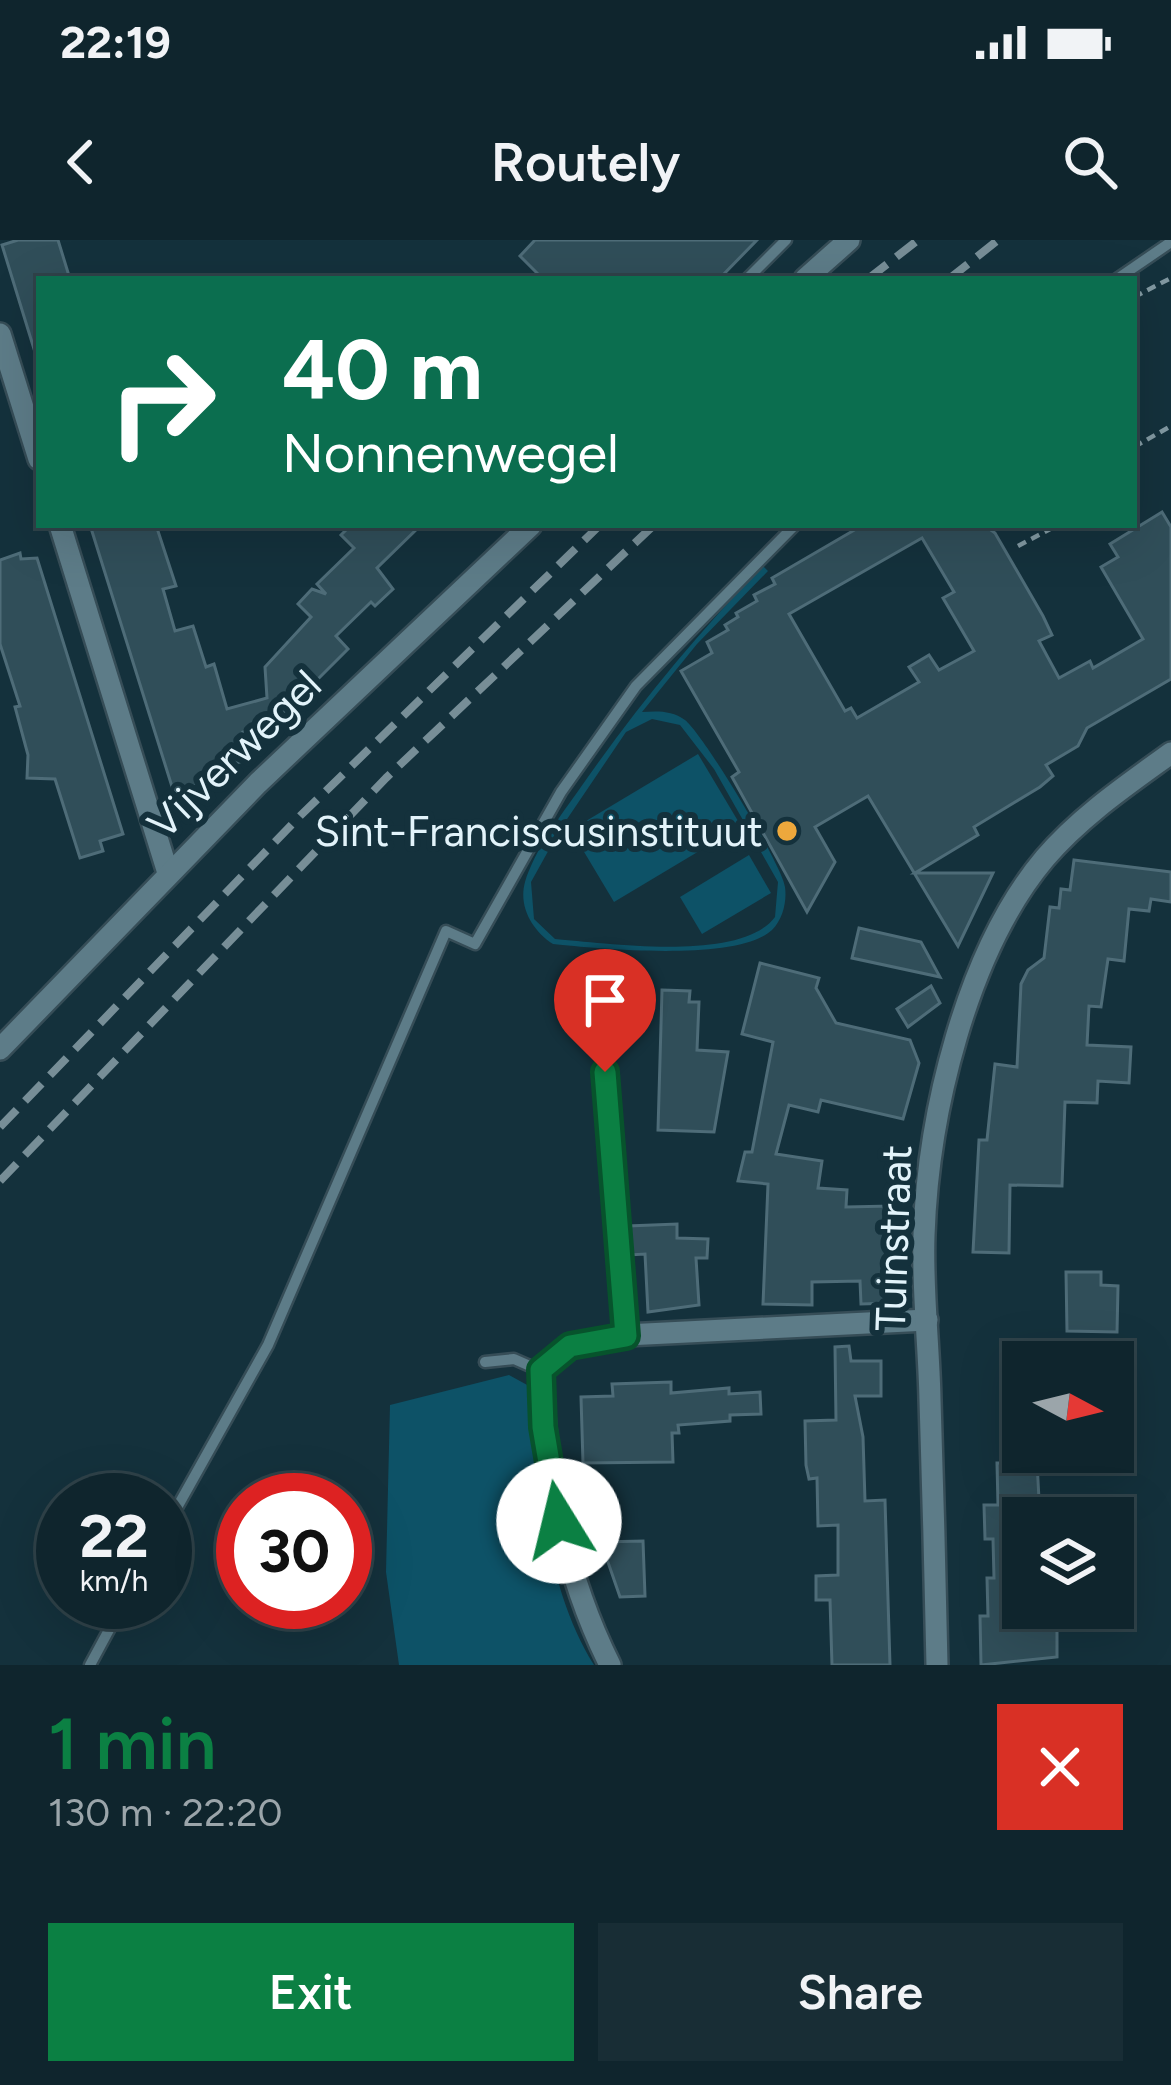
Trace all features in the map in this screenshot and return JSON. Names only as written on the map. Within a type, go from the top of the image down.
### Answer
[{"type":"street","points":[[808,276],[849,240]]},
{"type":"street","points":[[0,334],[36,449]]},
{"type":"street","points":[[61,528],[168,873]]},
{"type":"street","name":"Vijverwegel","points":[[0,1049],[168,873],[528,528]]},
{"type":"street","name":"Tuinstraat","points":[[938,1665],[924,1238],[930,1151],[953,1054],[984,963],[1009,908],[1046,857],[1116,791],[1171,753]]},
{"type":"street","points":[[610,1665],[580,1597],[559,1521],[543,1427],[541,1370],[570,1346],[626,1336],[927,1320]]},
{"type":"lane","points":[[751,276],[786,240]]},
{"type":"lane","points":[[1121,276],[1171,242]]},
{"type":"lane","points":[[192,1481],[268,1345],[446,931],[476,944],[561,792],[636,686],[792,528]]},
{"type":"lane","points":[[605,1072],[626,1336]]},
{"type":"lane","points":[[485,1362],[514,1359],[541,1370]]},
{"type":"lane","points":[[90,1665],[109,1629]]},
{"type":"path","points":[[1137,295],[1171,278]]},
{"type":"path","points":[[1137,445],[1171,426]]},
{"type":"path","points":[[1018,546],[1052,528]]},
{"type":"shaded area","points":[[763,566],[768,571],[697,644],[642,712],[669,713],[685,720],[724,774],[781,874],[785,898],[779,921],[755,940],[700,950],[553,944],[539,932],[526,909],[523,891],[534,859],[619,734]],"holes":[[[652,719],[680,725],[714,769],[778,882],[775,917],[758,931],[704,945],[638,946],[555,939],[534,919],[531,882],[561,828],[626,732]]]},
{"type":"shaded area","points":[[698,754],[741,826],[614,902],[571,830]]},
{"type":"shaded area","points":[[749,855],[771,893],[702,934],[680,897]]},
{"type":"shaded area","points":[[509,1375],[529,1386],[554,1565],[577,1633],[594,1665],[399,1665],[386,1572],[390,1405]]},
{"type":"building","points":[[58,240],[69,276],[36,276],[36,349],[34,349],[2,245]]},
{"type":"building","points":[[535,240],[757,240],[722,276],[540,276],[520,256]]},
{"type":"building","points":[[1162,512],[1171,527],[1171,679],[1087,728],[1078,746],[1046,765],[1053,776],[1040,787],[974,827],[978,835],[915,873],[993,873],[958,946],[868,796],[815,827],[835,862],[807,912],[732,777],[739,772],[681,671],[712,653],[707,642],[728,630],[725,625],[738,617],[736,613],[757,601],[754,595],[775,584],[772,578],[858,528],[988,528],[1052,635],[1039,641],[1059,678],[1090,661],[1093,668],[1143,639],[1101,567],[1118,557],[1110,544]],"holes":[[[922,538],[954,592],[943,598],[974,651],[939,670],[929,655],[909,667],[919,682],[857,718],[851,708],[845,711],[789,614]]]},
{"type":"building","points":[[91,528],[157,528],[176,586],[163,589],[175,631],[193,626],[206,667],[214,664],[227,709],[267,698],[265,667],[311,617],[298,604],[312,589],[326,594],[317,584],[354,548],[341,535],[348,528],[418,528],[377,568],[393,589],[375,606],[371,602],[336,636],[348,649],[273,724],[243,732],[251,759],[232,764],[234,772],[174,793]]},
{"type":"building","points":[[20,553],[21,559],[37,558],[123,834],[100,841],[103,851],[80,858],[55,779],[27,778],[28,755],[15,707],[20,706],[0,644],[0,560]]},
{"type":"building","points":[[1074,860],[1171,872],[1171,902],[1151,899],[1149,911],[1129,909],[1124,961],[1108,959],[1101,1007],[1089,1006],[1087,1045],[1131,1047],[1129,1083],[1098,1081],[1097,1103],[1065,1102],[1062,1186],[1010,1185],[1009,1253],[973,1252],[979,1140],[987,1140],[995,1064],[1017,1067],[1021,984],[1028,970],[1044,958],[1050,907],[1059,908],[1061,889],[1070,890]]},
{"type":"building","points":[[859,928],[921,942],[940,977],[852,958]]},
{"type":"building","points":[[760,963],[819,978],[816,988],[836,1023],[910,1040],[919,1063],[903,1119],[821,1100],[818,1112],[789,1105],[776,1154],[822,1161],[818,1188],[847,1190],[846,1207],[891,1206],[894,1303],[861,1304],[860,1281],[812,1282],[812,1305],[763,1304],[768,1184],[738,1181],[745,1152],[752,1152],[773,1042],[742,1034]]},
{"type":"building","points":[[931,986],[940,1003],[908,1027],[897,1009]]},
{"type":"building","points":[[662,990],[690,991],[689,1002],[699,1002],[697,1050],[728,1052],[714,1132],[658,1130]]},
{"type":"building","points":[[677,1224],[677,1238],[708,1239],[707,1258],[696,1258],[699,1305],[648,1312],[645,1254],[629,1255],[628,1226]]},
{"type":"building","points":[[1066,1272],[1101,1272],[1101,1285],[1118,1286],[1117,1332],[1067,1331]]},
{"type":"building","points":[[849,1346],[851,1361],[881,1361],[881,1396],[855,1396],[863,1437],[865,1501],[885,1500],[890,1665],[832,1665],[830,1600],[816,1600],[816,1576],[838,1575],[838,1525],[818,1526],[817,1478],[809,1479],[806,1465],[805,1421],[836,1420],[835,1347]]},
{"type":"building","points":[[671,1382],[671,1393],[729,1388],[729,1394],[760,1392],[761,1414],[678,1425],[679,1433],[672,1433],[673,1462],[583,1463],[581,1397],[613,1396],[612,1384]]},
{"type":"building","points":[[997,1463],[1002,1463],[1002,1473],[1038,1473],[1039,1497],[1002,1497],[1002,1629],[1057,1629],[1057,1657],[981,1665],[980,1616],[988,1616],[987,1578],[994,1578],[993,1539],[985,1539],[984,1505],[998,1505]]},
{"type":"building","points":[[643,1541],[645,1596],[620,1597],[601,1542]]},
{"type":"railway","points":[[872,276],[918,240]]},
{"type":"railway","points":[[953,276],[998,240]]},
{"type":"railway","points":[[0,1127],[300,816],[597,528]]},
{"type":"railway","points":[[0,1181],[386,778],[651,528]]},
{"type":"place","name":"Sint-Franciscusinstituut","points":[[787,831]]},
{"type":"route","points":[[559,1521],[543,1427],[541,1370],[570,1346],[626,1336],[605,1072]]}]
